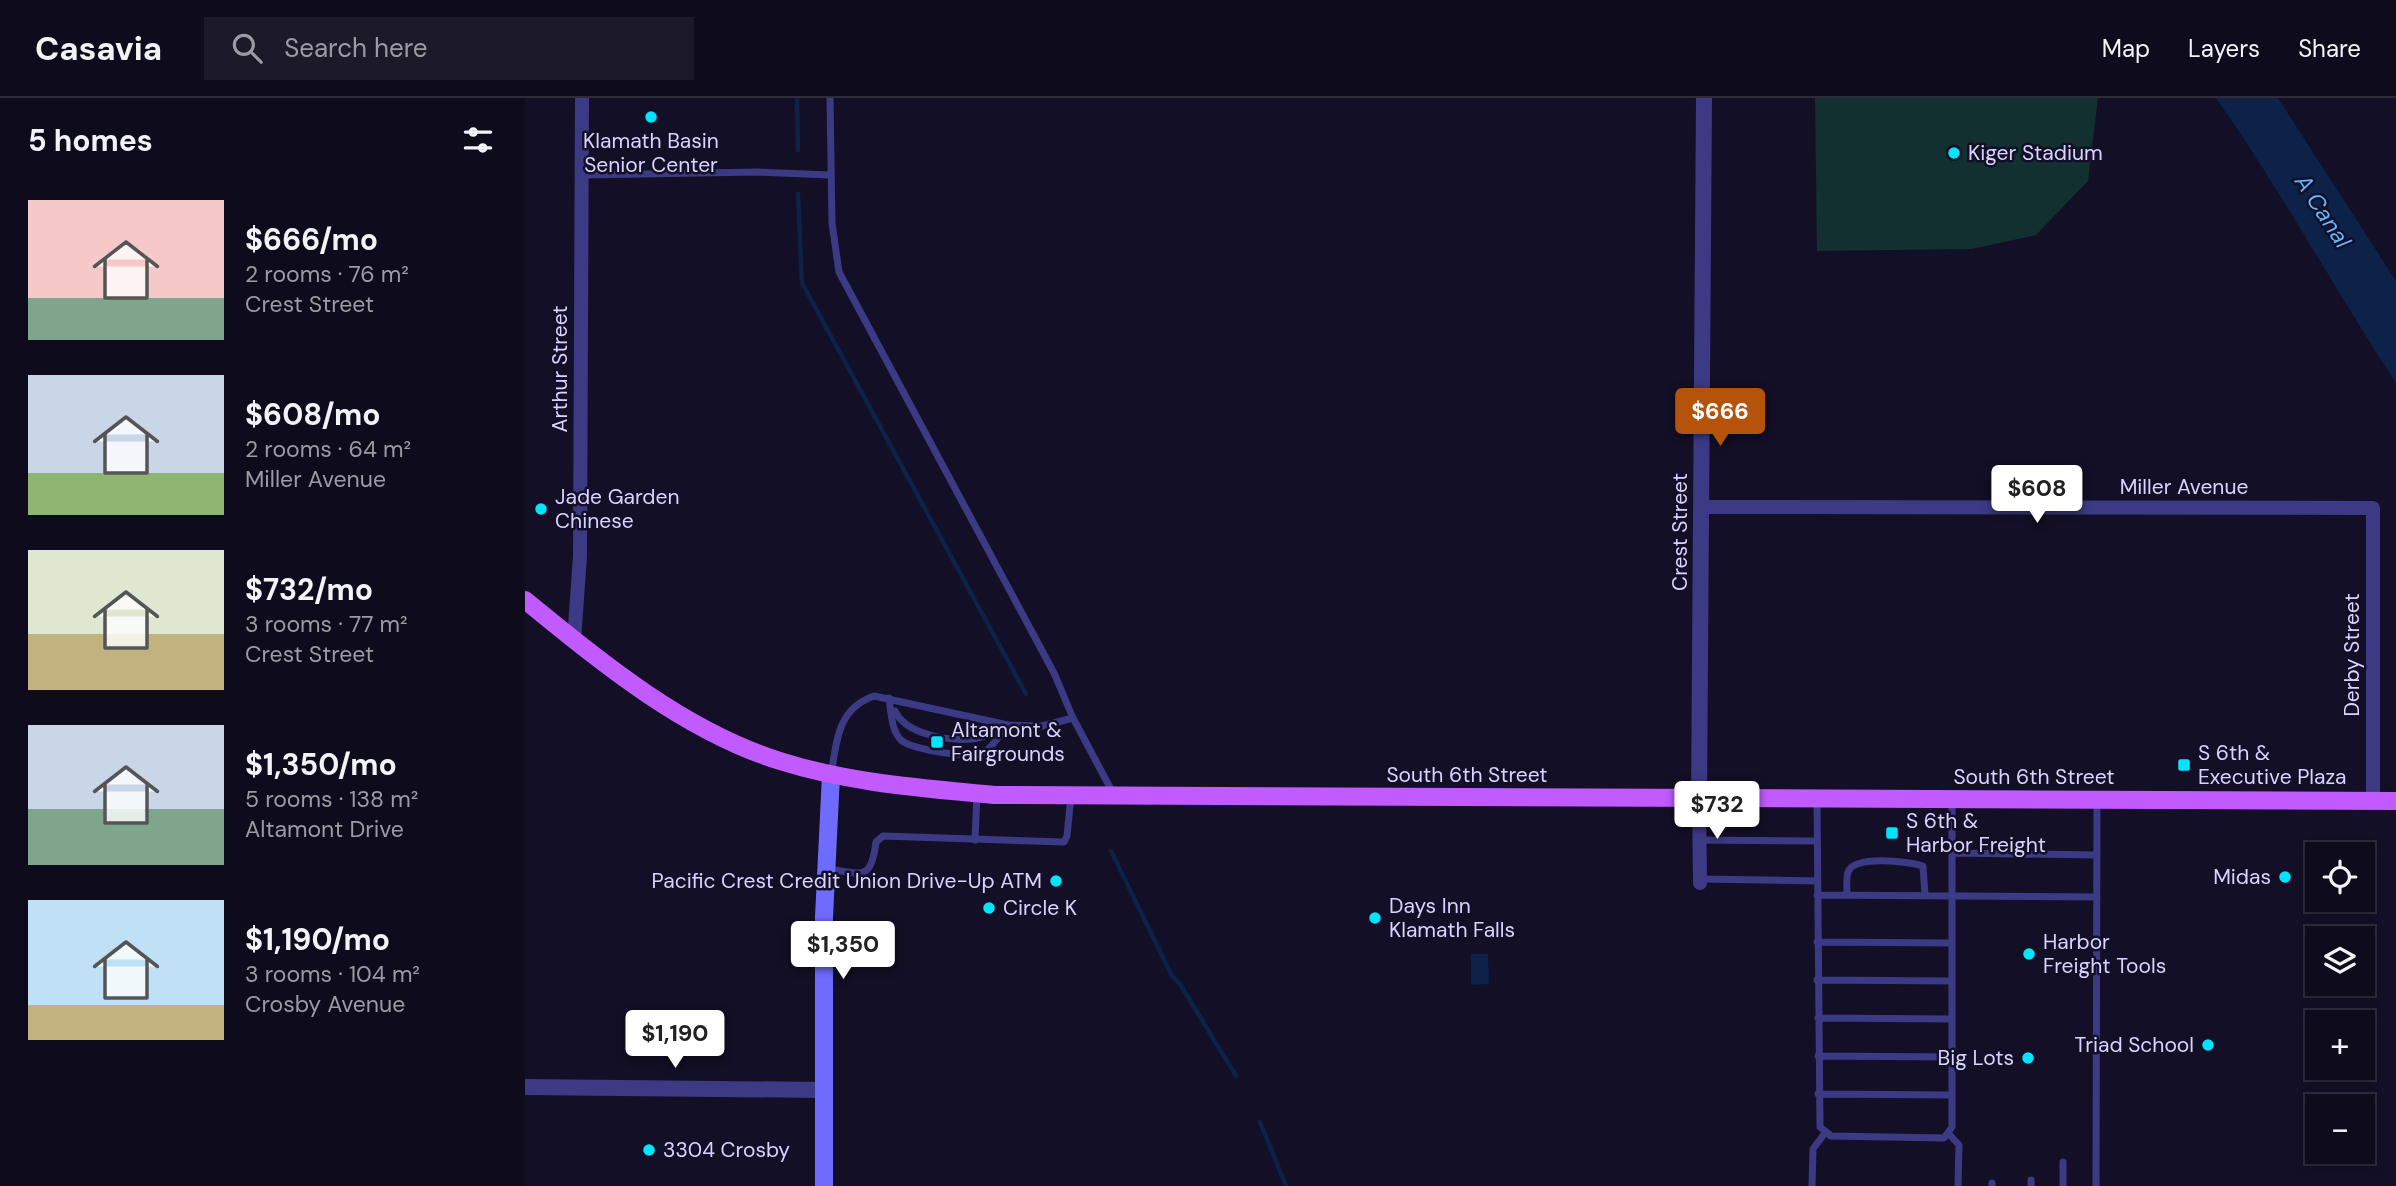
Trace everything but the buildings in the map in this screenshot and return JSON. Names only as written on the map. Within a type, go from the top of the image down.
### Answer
[{"type":"main road","name":"South 6th Street","points":[[525,600],[652,697],[720,734],[777,760],[831,775],[888,785],[977,793],[1071,796],[2396,801]]},
{"type":"main road","name":"South 6th Street","points":[[525,616],[574,640]]},
{"type":"main road","points":[[824,1186],[826,869],[831,775]]},
{"type":"street","name":"Arthur Street","points":[[574,640],[580,556],[582,98]]},
{"type":"street","name":"Crest Street","points":[[1700,881],[1705,98]]},
{"type":"street","name":"Miller Avenue","points":[[1701,507],[2374,508]]},
{"type":"street","name":"Derby Street","points":[[2373,801],[2374,508]]},
{"type":"street","points":[[525,1087],[825,1090]]},
{"type":"lane","points":[[830,98],[832,223],[839,272],[1048,662],[1073,718],[1114,796]]},
{"type":"lane","points":[[582,175],[758,172],[830,175]]},
{"type":"lane","points":[[831,775],[841,721],[850,709],[874,696],[1008,725],[1042,726],[1073,718]]},
{"type":"lane","points":[[889,698],[895,733],[902,742],[913,746],[958,754],[979,754],[986,750],[1008,725]]},
{"type":"lane","points":[[889,698],[898,719],[915,730],[974,739],[1008,725]]},
{"type":"lane","points":[[975,840],[977,793]]},
{"type":"lane","points":[[826,869],[860,873],[869,870],[873,865],[876,842],[883,836],[1063,842],[1067,836],[1071,796]]},
{"type":"lane","points":[[1817,799],[1818,1116],[1825,1133]]},
{"type":"lane","points":[[1952,800],[1952,1096],[1949,1134],[1959,1145],[1958,1186]]},
{"type":"lane","points":[[2096,1186],[2097,800]]},
{"type":"lane","points":[[1699,841],[1817,841]]},
{"type":"lane","points":[[1952,853],[2097,855]]},
{"type":"lane","points":[[1847,895],[1848,872],[1854,864],[1862,861],[1911,862],[1923,866],[1925,895]]},
{"type":"lane","points":[[1700,881],[1817,881]]},
{"type":"lane","points":[[1817,895],[2097,897]]},
{"type":"lane","points":[[1817,942],[1952,943]]},
{"type":"lane","points":[[1817,981],[1952,981]]},
{"type":"lane","points":[[1818,1018],[1952,1019]]},
{"type":"lane","points":[[1818,1056],[1952,1057]]},
{"type":"lane","points":[[1818,1094],[1952,1096]]},
{"type":"lane","points":[[1825,1133],[1944,1138],[1949,1134]]},
{"type":"lane","points":[[1812,1186],[1813,1149],[1825,1133]]},
{"type":"lane","points":[[2063,1162],[2063,1186]]},
{"type":"green space","name":"Kiger Stadium","points":[[1815,98],[2098,98],[2088,181],[2036,235],[1972,249],[1817,251]]},
{"type":"water","name":"A Canal","points":[[2216,98],[2278,98],[2396,281],[2396,383],[2263,168]]},
{"type":"water","points":[[1471,954],[1488,954],[1489,984],[1471,985]]},
{"type":"waterway","points":[[797,98],[798,150]]},
{"type":"waterway","points":[[798,194],[802,283],[1026,694]]},
{"type":"waterway","points":[[1111,851],[1172,976],[1180,984],[1236,1076]]},
{"type":"waterway","points":[[1260,1122],[1286,1186]]},
{"type":"place","name":"Klamath Basin Senior Center","points":[[651,117]]},
{"type":"place","name":"Kiger Stadium","points":[[1954,153]]},
{"type":"place","name":"Jade Garden Chinese","points":[[541,509]]},
{"type":"place","name":"Altamont & Fairgrounds","points":[[937,742]]},
{"type":"place","name":"S 6th & Executive Plaza","points":[[2184,765]]},
{"type":"place","name":"S 6th & Harbor Freight","points":[[1892,833]]},
{"type":"place","name":"Midas","points":[[2285,877]]},
{"type":"place","name":"Pacific Crest Credit Union Drive-Up ATM","points":[[1056,881]]},
{"type":"place","name":"Circle K","points":[[989,908]]},
{"type":"place","name":"Days Inn Klamath Falls","points":[[1375,918]]},
{"type":"place","name":"Harbor Freight Tools","points":[[2029,954]]},
{"type":"place","name":"Triad School","points":[[2208,1045]]},
{"type":"place","name":"Big Lots","points":[[2028,1058]]},
{"type":"place","name":"3304 Crosby","points":[[649,1150]]}]
